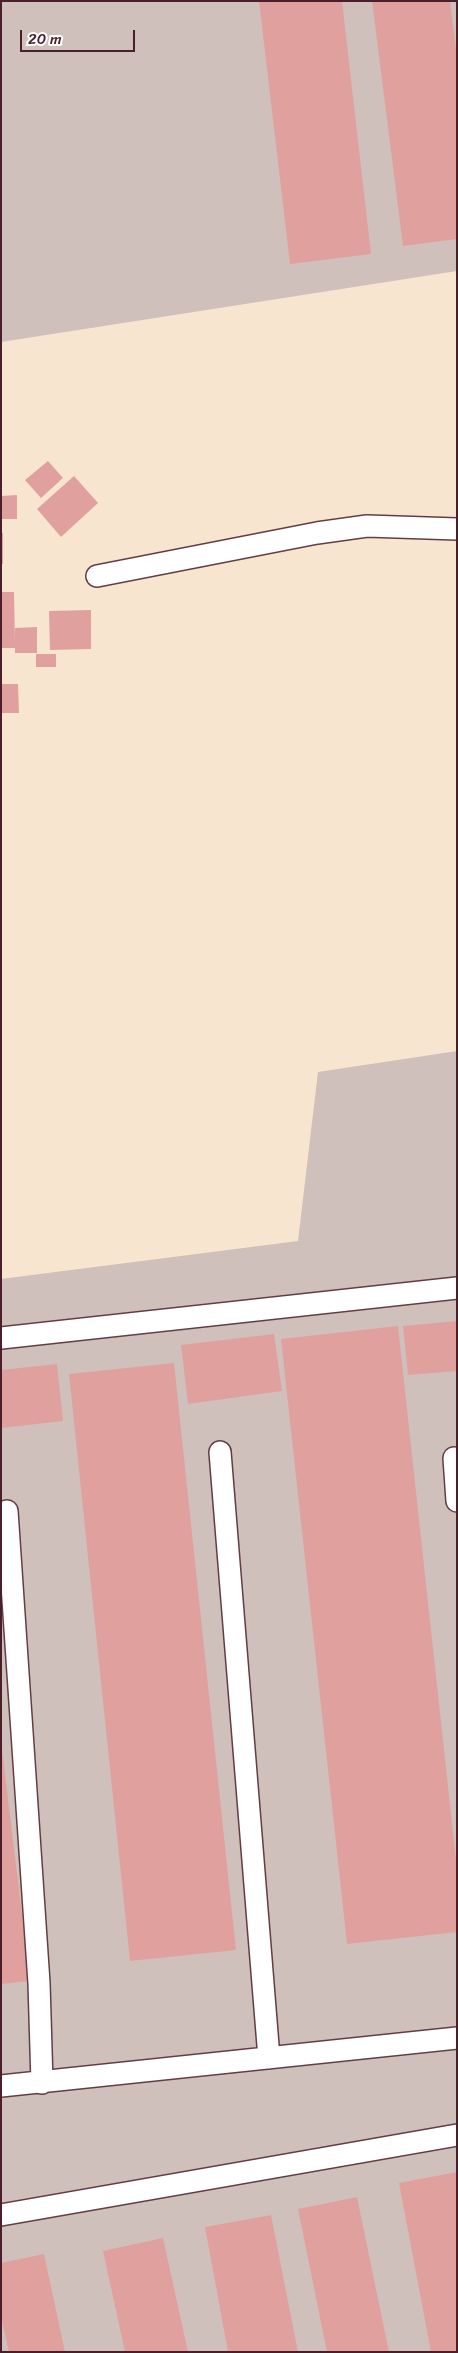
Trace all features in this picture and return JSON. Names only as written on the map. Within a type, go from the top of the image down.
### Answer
[{"type":"lane","points":[[97,576],[317,533],[367,526],[457,529]]},
{"type":"lane","points":[[1,1338],[457,1288]]},
{"type":"lane","points":[[220,1452],[269,2058]]},
{"type":"lane","points":[[454,1458],[457,1502]]},
{"type":"lane","points":[[7,1511],[39,1983],[42,2083]]},
{"type":"lane","points":[[1,2086],[457,2038]]},
{"type":"lane","points":[[1,2215],[457,2135]]},
{"type":"shaded area","points":[[1,1],[457,1],[457,271],[1,342]]},
{"type":"shaded area","points":[[457,1051],[457,2352],[1,2352],[1,1279],[298,1241],[318,1072]]},
{"type":"building","points":[[259,1],[342,1],[371,254],[290,264]]},
{"type":"building","points":[[372,1],[450,1],[457,57],[457,239],[403,246]]},
{"type":"building","points":[[48,461],[63,478],[41,498],[25,480]]},
{"type":"building","points":[[74,476],[98,503],[61,537],[37,509]]},
{"type":"building","points":[[17,495],[17,519],[1,519],[1,496]]},
{"type":"building","points":[[1,533],[3,533],[3,564],[1,564]]},
{"type":"building","points":[[1,592],[14,592],[15,643],[15,628],[37,627],[37,653],[15,653],[15,648],[1,648]]},
{"type":"building","points":[[91,610],[91,649],[50,650],[49,611]]},
{"type":"building","points":[[36,654],[56,654],[56,667],[36,667]]},
{"type":"building","points":[[1,684],[18,684],[19,713],[1,713]]},
{"type":"building","points":[[457,1321],[457,1371],[408,1375],[403,1326]]},
{"type":"building","points":[[398,1326],[457,1869],[457,1932],[347,1944],[281,1339]]},
{"type":"building","points":[[274,1334],[282,1391],[188,1404],[181,1345]]},
{"type":"building","points":[[174,1363],[236,1950],[130,1961],[69,1374]]},
{"type":"building","points":[[57,1364],[63,1421],[1,1428],[1,1370]]},
{"type":"building","points":[[1,1741],[30,1981],[1,1984]]},
{"type":"building","points":[[457,2172],[457,2352],[431,2352],[399,2183]]},
{"type":"building","points":[[357,2197],[389,2352],[327,2352],[298,2209]]},
{"type":"building","points":[[271,2215],[298,2352],[228,2352],[205,2227]]},
{"type":"building","points":[[163,2238],[188,2352],[125,2352],[103,2251]]},
{"type":"building","points":[[44,2254],[65,2352],[9,2352],[1,2316],[1,2263]]}]
